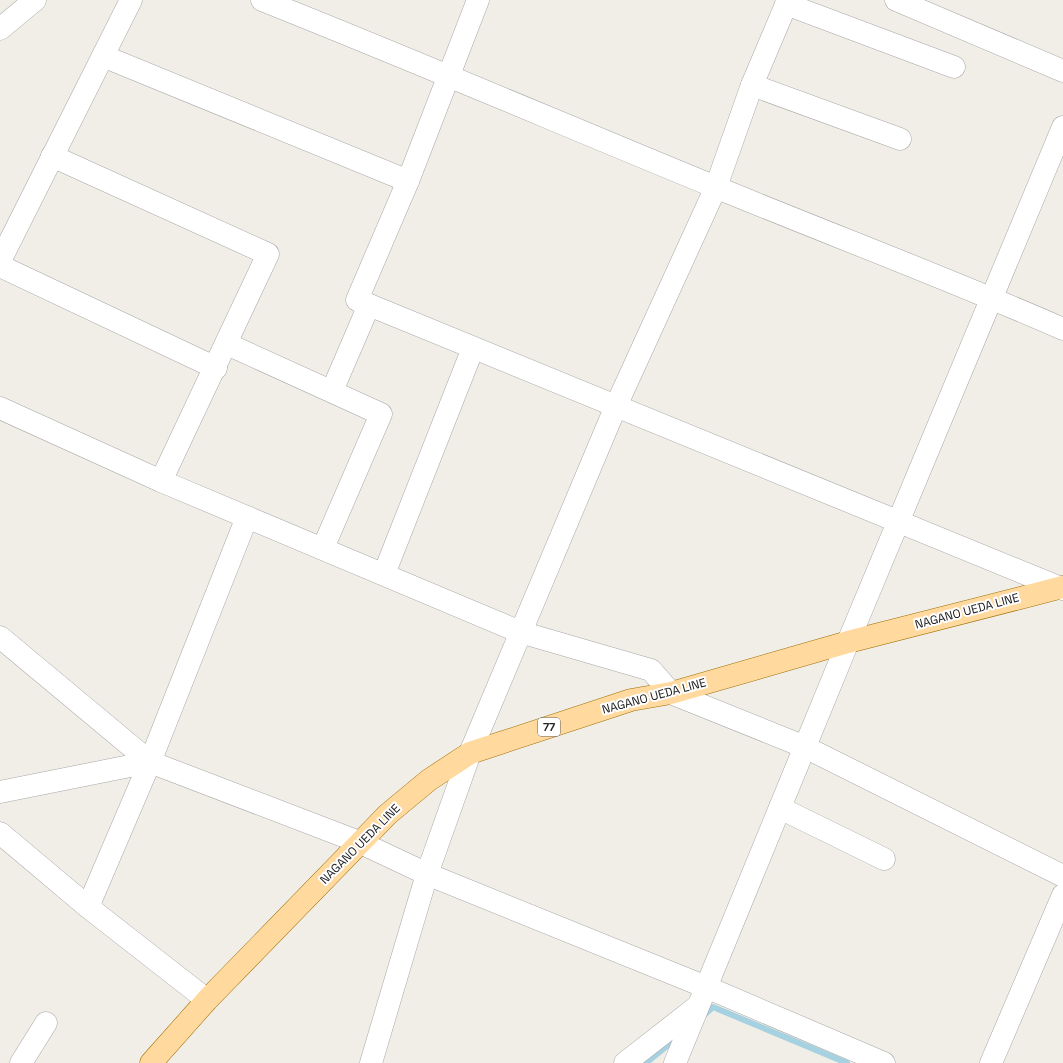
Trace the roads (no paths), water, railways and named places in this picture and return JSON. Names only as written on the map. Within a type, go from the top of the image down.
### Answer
[{"type":"main road","name":"NAGANO UEDA LINE","points":[[151,1063],[207,1000],[359,842],[388,814],[429,780],[470,753],[631,700],[671,693],[848,642],[1062,588]]},
{"type":"street","points":[[0,29],[35,0]]},
{"type":"street","points":[[0,261],[131,0]]},
{"type":"street","points":[[262,0],[395,52],[447,76],[716,187],[992,298],[1063,329]]},
{"type":"street","points":[[478,0],[447,76],[408,181],[357,300],[1062,588]]},
{"type":"street","points":[[896,0],[1063,71]]},
{"type":"street","points":[[372,1063],[427,874],[470,753],[616,406],[716,187],[752,85],[787,2],[954,67]]},
{"type":"street","points":[[103,56],[408,181]]},
{"type":"street","points":[[752,85],[900,139]]},
{"type":"street","points":[[675,1063],[898,521],[1063,127]]},
{"type":"street","points":[[52,156],[268,254],[216,368],[161,481]]},
{"type":"street","points":[[0,266],[216,368]]},
{"type":"street","points":[[332,391],[369,305]]},
{"type":"street","points":[[227,344],[381,414],[323,548]]},
{"type":"street","points":[[384,574],[473,348]]},
{"type":"street","points":[[0,408],[161,481],[520,632],[651,670],[671,693],[805,747],[1063,876]]},
{"type":"street","points":[[88,907],[150,762],[247,517]]},
{"type":"street","points":[[0,636],[150,762],[359,842],[427,874],[697,1010],[884,1063]]},
{"type":"street","points":[[0,792],[150,762]]},
{"type":"street","points":[[780,808],[884,859]]},
{"type":"street","points":[[0,832],[88,907],[207,1000]]},
{"type":"street","points":[[991,1063],[1063,895]]},
{"type":"street","points":[[625,1063],[697,1010]]},
{"type":"street","points":[[22,1063],[46,1023]]},
{"type":"waterway","points":[[703,1016],[713,1007],[847,1063]]},
{"type":"waterway","points":[[646,1063],[679,1036]]}]
